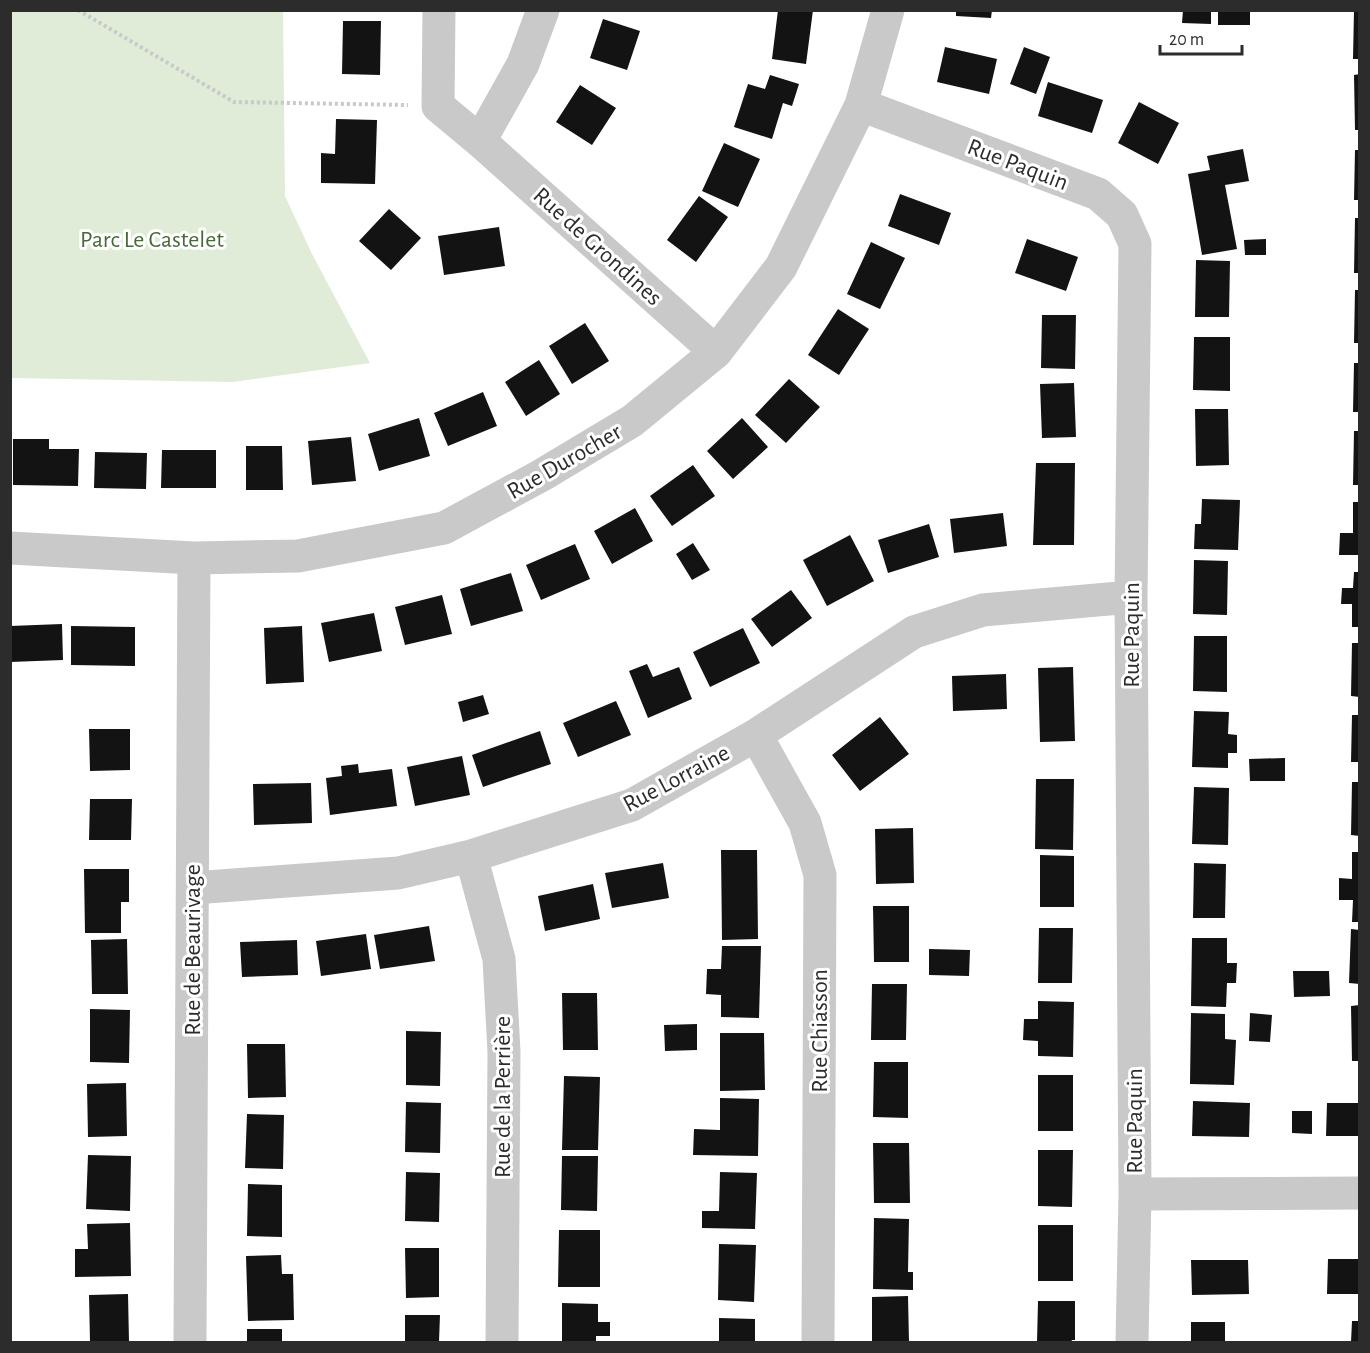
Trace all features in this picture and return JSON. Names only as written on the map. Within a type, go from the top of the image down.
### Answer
[{"type":"street","points":[[438,106],[439,10]]},
{"type":"street","points":[[480,141],[523,64],[543,10]]},
{"type":"street","name":"Rue Durocher","points":[[10,548],[194,558],[298,556],[444,528],[542,475],[632,421],[716,352],[781,267],[861,105],[888,10]]},
{"type":"street","name":"Rue Paquin","points":[[861,105],[1098,194],[1122,215],[1134,244],[1131,597],[1134,1194],[1132,1342]]},
{"type":"street","name":"Rue de Grondines","points":[[438,106],[716,352]]},
{"type":"street","name":"Rue de Beaurivage","points":[[190,1342],[194,558]]},
{"type":"street","name":"Rue Lorraine","points":[[193,888],[398,873],[471,856],[632,805],[756,735],[914,632],[982,610],[1131,597]]},
{"type":"street","name":"Rue Chiasson","points":[[756,735],[805,823],[820,875],[818,1342]]},
{"type":"street","name":"Rue de la Perrière","points":[[471,856],[499,959],[504,1052],[502,1342]]},
{"type":"street","points":[[1134,1194],[1359,1193]]},
{"type":"path","points":[[78,10],[234,102],[438,106]]},
{"type":"green space","name":"Parc Le Castelet","points":[[11,10],[283,11],[285,196],[312,254],[370,363],[232,382],[11,378]]},
{"type":"building","points":[[778,10],[813,10],[806,64],[772,59]]},
{"type":"building","points":[[956,10],[992,10],[991,18],[956,16]]},
{"type":"building","points":[[1183,10],[1211,10],[1211,24],[1182,23]]},
{"type":"building","points":[[1218,10],[1250,10],[1250,25],[1218,25]]},
{"type":"building","points":[[1354,10],[1360,10],[1360,59],[1353,59]]},
{"type":"building","points":[[603,19],[640,31],[627,70],[590,58]]},
{"type":"building","points":[[343,21],[381,21],[380,75],[342,74]]},
{"type":"building","points":[[945,47],[997,59],[989,94],[937,82]]},
{"type":"building","points":[[1024,47],[1050,57],[1036,94],[1010,84]]},
{"type":"building","points":[[1360,74],[1360,130],[1355,130],[1354,75]]},
{"type":"building","points":[[770,75],[799,84],[792,106],[783,103],[772,139],[734,127],[748,84],[765,89]]},
{"type":"building","points":[[1048,82],[1103,100],[1092,133],[1038,116]]},
{"type":"building","points":[[580,85],[616,108],[592,145],[556,122]]},
{"type":"building","points":[[1139,102],[1179,123],[1158,164],[1118,143]]},
{"type":"building","points":[[336,119],[377,120],[375,184],[321,183],[321,153],[335,154]]},
{"type":"building","points":[[724,143],[760,159],[738,207],[702,191]]},
{"type":"building","points":[[1243,149],[1249,181],[1225,185],[1237,249],[1202,255],[1188,174],[1210,170],[1207,156]]},
{"type":"building","points":[[1355,150],[1360,150],[1360,200],[1354,200]]},
{"type":"building","points":[[900,194],[951,213],[939,245],[888,226]]},
{"type":"building","points":[[699,196],[728,217],[696,262],[667,240]]},
{"type":"building","points":[[389,209],[421,238],[391,270],[359,241]]},
{"type":"building","points":[[1355,218],[1360,218],[1360,273],[1354,273]]},
{"type":"building","points":[[499,227],[505,266],[444,275],[438,236]]},
{"type":"building","points":[[1027,239],[1078,257],[1066,291],[1015,273]]},
{"type":"building","points":[[1266,239],[1266,255],[1245,255],[1244,240]]},
{"type":"building","points":[[871,242],[905,258],[880,309],[847,294]]},
{"type":"building","points":[[1196,260],[1230,261],[1229,317],[1195,317]]},
{"type":"building","points":[[1355,290],[1360,290],[1360,343],[1354,343]]},
{"type":"building","points":[[838,309],[869,329],[839,375],[808,355]]},
{"type":"building","points":[[1042,315],[1076,315],[1075,369],[1041,368]]},
{"type":"building","points":[[585,323],[609,361],[572,384],[549,346]]},
{"type":"building","points":[[1194,337],[1230,337],[1230,391],[1193,390]]},
{"type":"building","points":[[539,360],[560,394],[526,416],[505,382]]},
{"type":"building","points":[[1354,363],[1360,363],[1360,412],[1353,412]]},
{"type":"building","points":[[789,379],[820,407],[786,443],[755,415]]},
{"type":"building","points":[[1074,383],[1076,437],[1042,438],[1040,384]]},
{"type":"building","points":[[483,392],[497,426],[448,446],[434,413]]},
{"type":"building","points":[[1195,409],[1228,409],[1229,465],[1196,466]]},
{"type":"building","points":[[419,418],[430,456],[379,471],[368,434]]},
{"type":"building","points":[[742,418],[768,447],[733,479],[707,451]]},
{"type":"building","points":[[1354,431],[1360,431],[1360,485],[1353,485]]},
{"type":"building","points":[[351,437],[356,481],[312,485],[308,441]]},
{"type":"building","points":[[13,439],[49,439],[49,449],[79,449],[78,486],[13,485]]},
{"type":"building","points":[[246,446],[282,446],[283,490],[246,490]]},
{"type":"building","points":[[162,450],[216,450],[216,488],[161,488]]},
{"type":"building","points":[[95,452],[147,453],[146,489],[94,488]]},
{"type":"building","points":[[1036,463],[1075,463],[1074,545],[1033,545]]},
{"type":"building","points":[[693,465],[715,496],[672,526],[650,496]]},
{"type":"building","points":[[1202,499],[1240,500],[1238,550],[1194,549],[1195,524],[1201,524]]},
{"type":"building","points":[[1353,502],[1360,502],[1360,555],[1339,555],[1340,533],[1353,533]]},
{"type":"building","points":[[635,508],[653,541],[612,564],[594,531]]},
{"type":"building","points":[[1003,513],[1007,546],[954,553],[950,519]]},
{"type":"building","points":[[929,524],[939,557],[888,573],[878,540]]},
{"type":"building","points":[[850,535],[874,581],[827,606],[803,560]]},
{"type":"building","points":[[693,543],[710,570],[692,580],[676,554]]},
{"type":"building","points":[[575,544],[590,579],[541,600],[526,565]]},
{"type":"building","points":[[1194,560],[1228,561],[1227,615],[1193,614]]},
{"type":"building","points":[[1354,572],[1360,572],[1360,627],[1352,627],[1352,604],[1341,604],[1342,588],[1353,588]]},
{"type":"building","points":[[511,573],[523,611],[471,626],[460,589]]},
{"type":"building","points":[[791,590],[812,618],[772,647],[751,619]]},
{"type":"building","points":[[442,595],[452,634],[405,645],[395,607]]},
{"type":"building","points":[[374,613],[382,651],[329,662],[321,623]]},
{"type":"building","points":[[62,624],[63,660],[10,662],[10,626]]},
{"type":"building","points":[[71,626],[135,627],[135,666],[71,665]]},
{"type":"building","points":[[302,626],[304,682],[266,684],[264,628]]},
{"type":"building","points":[[743,628],[760,663],[710,687],[693,652]]},
{"type":"building","points":[[1194,636],[1227,636],[1227,692],[1193,691]]},
{"type":"building","points":[[1352,643],[1360,643],[1360,697],[1351,696]]},
{"type":"building","points":[[647,664],[653,677],[679,667],[692,699],[648,718],[629,671]]},
{"type":"building","points":[[1073,667],[1075,741],[1040,742],[1038,668]]},
{"type":"building","points":[[1006,674],[1007,709],[953,711],[952,676]]},
{"type":"building","points":[[483,695],[489,714],[463,722],[458,702]]},
{"type":"building","points":[[616,701],[631,735],[578,757],[563,723]]},
{"type":"building","points":[[1194,711],[1229,712],[1228,734],[1237,735],[1237,753],[1228,753],[1228,768],[1192,767]]},
{"type":"building","points":[[1352,715],[1360,715],[1360,762],[1351,762]]},
{"type":"building","points":[[880,717],[909,754],[860,791],[832,755]]},
{"type":"building","points":[[89,729],[130,729],[130,770],[90,771]]},
{"type":"building","points":[[540,731],[551,764],[483,787],[472,755]]},
{"type":"building","points":[[462,756],[470,795],[415,806],[407,767]]},
{"type":"building","points":[[1285,758],[1285,781],[1250,781],[1249,759]]},
{"type":"building","points":[[358,764],[359,773],[392,769],[397,806],[330,815],[326,778],[342,776],[341,766]]},
{"type":"building","points":[[1036,779],[1074,779],[1073,850],[1035,849]]},
{"type":"building","points":[[1352,782],[1360,782],[1360,836],[1351,835]]},
{"type":"building","points":[[311,783],[312,823],[254,825],[253,784]]},
{"type":"building","points":[[1194,787],[1229,788],[1228,845],[1192,844]]},
{"type":"building","points":[[90,799],[132,799],[131,840],[89,840]]},
{"type":"building","points":[[913,828],[914,883],[876,884],[875,829]]},
{"type":"building","points":[[721,850],[757,850],[758,939],[722,940]]},
{"type":"building","points":[[1352,852],[1360,852],[1360,922],[1352,922],[1353,900],[1339,900],[1339,878],[1352,879]]},
{"type":"building","points":[[1040,855],[1074,856],[1074,907],[1040,907]]},
{"type":"building","points":[[663,863],[669,898],[612,908],[605,873]]},
{"type":"building","points":[[1194,863],[1226,864],[1225,918],[1193,918]]},
{"type":"building","points":[[84,869],[129,869],[129,902],[121,902],[121,933],[85,933]]},
{"type":"building","points":[[593,884],[600,919],[545,931],[538,896]]},
{"type":"building","points":[[873,906],[909,906],[909,962],[874,962]]},
{"type":"building","points":[[429,926],[435,961],[380,969],[374,935]]},
{"type":"building","points":[[1039,928],[1073,928],[1072,983],[1038,983]]},
{"type":"building","points":[[1351,929],[1360,930],[1360,984],[1349,983]]},
{"type":"building","points":[[366,934],[371,969],[321,976],[316,941]]},
{"type":"building","points":[[1192,938],[1227,938],[1227,963],[1237,963],[1236,983],[1227,983],[1226,1007],[1191,1006]]},
{"type":"building","points":[[127,939],[128,994],[92,994],[91,940]]},
{"type":"building","points":[[297,940],[298,975],[242,977],[240,942]]},
{"type":"building","points":[[722,946],[761,946],[759,1018],[721,1017],[721,995],[706,994],[707,969],[721,969]]},
{"type":"building","points":[[929,949],[970,950],[969,976],[929,975]]},
{"type":"building","points":[[1293,971],[1329,971],[1330,996],[1294,997]]},
{"type":"building","points":[[872,984],[907,984],[906,1040],[871,1040]]},
{"type":"building","points":[[562,993],[597,993],[598,1050],[563,1050]]},
{"type":"building","points":[[1038,1001],[1074,1002],[1073,1057],[1038,1056],[1038,1041],[1023,1040],[1024,1019],[1038,1019]]},
{"type":"building","points":[[1360,1005],[1360,1061],[1352,1061],[1351,1006]]},
{"type":"building","points":[[90,1009],[130,1010],[129,1063],[90,1062]]},
{"type":"building","points":[[1191,1013],[1225,1014],[1225,1039],[1236,1040],[1234,1085],[1190,1084]]},
{"type":"building","points":[[1250,1013],[1272,1015],[1270,1042],[1249,1041]]},
{"type":"building","points":[[697,1024],[697,1050],[665,1051],[664,1025]]},
{"type":"building","points":[[406,1031],[441,1032],[440,1086],[406,1085]]},
{"type":"building","points":[[720,1033],[764,1033],[765,1090],[720,1091]]},
{"type":"building","points":[[247,1044],[285,1044],[286,1097],[248,1098]]},
{"type":"building","points":[[874,1062],[908,1062],[908,1118],[873,1117]]},
{"type":"building","points":[[1038,1075],[1073,1075],[1073,1131],[1038,1131]]},
{"type":"building","points":[[564,1076],[600,1077],[598,1150],[562,1150]]},
{"type":"building","points":[[126,1083],[127,1136],[88,1137],[87,1084]]},
{"type":"building","points":[[720,1098],[759,1099],[758,1156],[693,1155],[694,1129],[720,1130]]},
{"type":"building","points":[[1193,1101],[1250,1103],[1249,1137],[1192,1136]]},
{"type":"building","points":[[406,1102],[441,1103],[440,1153],[405,1152]]},
{"type":"building","points":[[1327,1103],[1360,1103],[1360,1136],[1326,1136]]},
{"type":"building","points":[[1292,1111],[1312,1111],[1312,1134],[1292,1133]]},
{"type":"building","points":[[247,1114],[284,1115],[283,1169],[245,1168]]},
{"type":"building","points":[[873,1143],[909,1143],[910,1203],[874,1203]]},
{"type":"building","points":[[1038,1150],[1073,1150],[1072,1207],[1038,1206]]},
{"type":"building","points":[[88,1155],[131,1156],[130,1211],[86,1209]]},
{"type":"building","points":[[562,1156],[598,1156],[597,1211],[561,1210]]},
{"type":"building","points":[[406,1172],[440,1173],[439,1222],[405,1221]]},
{"type":"building","points":[[720,1172],[757,1173],[755,1229],[702,1228],[702,1211],[719,1211]]},
{"type":"building","points":[[248,1184],[282,1185],[282,1237],[247,1236]]},
{"type":"building","points":[[874,1218],[909,1219],[908,1272],[913,1272],[913,1290],[873,1289]]},
{"type":"building","points":[[130,1223],[131,1276],[75,1277],[75,1249],[88,1249],[87,1224]]},
{"type":"building","points":[[1038,1225],[1073,1225],[1073,1281],[1038,1281]]},
{"type":"building","points":[[559,1230],[600,1230],[600,1287],[558,1287]]},
{"type":"building","points":[[719,1244],[756,1245],[754,1302],[718,1300]]},
{"type":"building","points":[[405,1248],[439,1248],[439,1297],[406,1298]]},
{"type":"building","points":[[281,1255],[282,1274],[293,1274],[294,1320],[248,1321],[246,1256]]},
{"type":"building","points":[[1328,1259],[1360,1259],[1360,1294],[1327,1294]]},
{"type":"building","points":[[1191,1260],[1248,1260],[1249,1294],[1192,1295]]},
{"type":"building","points":[[128,1294],[129,1342],[90,1342],[89,1295]]},
{"type":"building","points":[[908,1296],[909,1342],[872,1342],[872,1297]]},
{"type":"building","points":[[1038,1301],[1075,1301],[1075,1340],[1037,1342]]},
{"type":"building","points":[[562,1303],[598,1304],[598,1322],[610,1322],[610,1336],[596,1336],[596,1342],[562,1342]]},
{"type":"building","points":[[405,1315],[440,1315],[439,1342],[405,1342]]},
{"type":"building","points":[[719,1318],[755,1319],[755,1342],[719,1342]]},
{"type":"building","points":[[1352,1321],[1360,1321],[1360,1342],[1351,1342]]},
{"type":"building","points":[[1191,1322],[1225,1322],[1225,1342],[1191,1342]]},
{"type":"building","points":[[247,1329],[282,1329],[282,1342],[247,1342]]}]
